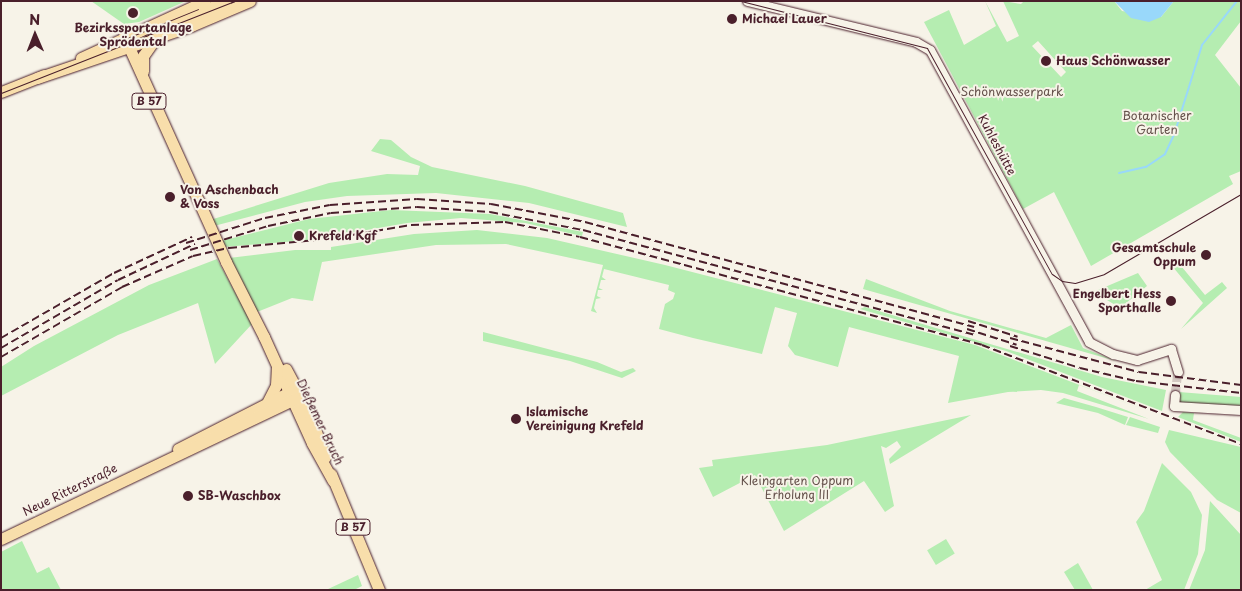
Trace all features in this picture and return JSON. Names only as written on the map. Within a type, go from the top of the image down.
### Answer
[{"type":"main road","points":[[125,46],[205,1]]},
{"type":"main road","points":[[125,46],[140,37],[226,1]]},
{"type":"main road","points":[[1,92],[125,46],[158,37],[250,1]]},
{"type":"main road","points":[[143,75],[144,53],[158,37]]},
{"type":"main road","name":"Dießemer Bruch","points":[[125,46],[143,75],[172,143]]},
{"type":"main road","name":"Dießemer Bruch","points":[[125,46],[277,366],[296,394]]},
{"type":"main road","name":"Dießemer Bruch","points":[[264,336],[296,394],[312,443],[333,481],[380,590]]},
{"type":"main road","points":[[267,403],[276,385],[277,366]]},
{"type":"main road","name":"Neue Ritterstraße","points":[[151,466],[195,439],[267,403],[296,394]]},
{"type":"main road","name":"Neue Ritterstraße","points":[[1,539],[296,394]]},
{"type":"street","name":"Kuhleshütte","points":[[747,1],[927,47],[939,64],[1089,342],[1113,354],[1137,360],[1171,349],[1178,372]]},
{"type":"street","points":[[1175,394],[1174,406],[1241,410]]},
{"type":"green space","name":"Bezirkssportanlage Sprödental","points":[[91,1],[186,1],[139,22],[124,24]]},
{"type":"green space","points":[[985,1],[1007,42],[1019,36],[1003,1],[1021,4],[1024,1],[1114,1],[1122,11],[1161,17],[1174,1],[1241,1],[1241,21],[1215,55],[1241,88],[1241,171],[1229,176],[1233,184],[1091,266],[1054,192],[1023,209],[924,22],[949,10],[964,45],[996,26]],"holes":[[[1038,41],[1066,72],[1061,77],[1032,46]]]},
{"type":"green space","points":[[380,139],[391,140],[411,157],[432,167],[525,186],[623,213],[627,227],[529,203],[436,193],[347,196],[305,202],[210,227],[207,221],[329,183],[387,174],[418,175],[420,166],[371,151]]},
{"type":"green space","points":[[391,210],[490,214],[583,232],[582,236],[525,223],[461,218],[407,223],[309,240],[224,247],[221,241],[309,219]]},
{"type":"green space","points":[[477,230],[547,238],[665,265],[975,345],[1153,413],[1079,385],[1077,391],[1149,419],[1063,393],[1041,390],[1008,392],[948,403],[959,356],[849,327],[838,367],[795,355],[788,346],[797,313],[775,307],[762,354],[693,338],[659,329],[665,304],[673,299],[675,293],[668,290],[669,285],[604,269],[602,277],[606,280],[601,280],[599,288],[603,290],[598,290],[597,296],[601,298],[596,299],[594,308],[597,313],[591,311],[603,265],[506,244],[436,245],[322,262],[313,301],[292,298],[257,312],[229,258],[295,250],[331,250],[331,247],[414,234]]},
{"type":"green space","points":[[217,259],[252,324],[215,364],[198,303],[118,335],[1,396],[1,367],[34,346],[149,285]]},
{"type":"green space","points":[[1177,261],[1205,295],[1222,282],[1227,288],[1181,329],[1203,303],[1172,266]]},
{"type":"green space","points":[[1138,273],[1147,286],[1120,308],[1107,300],[1098,290]]},
{"type":"green space","points":[[866,279],[950,311],[1046,338],[1071,325],[1083,348],[1116,361],[863,289]]},
{"type":"green space","points":[[865,307],[1102,377],[1166,390],[1162,411],[1006,351],[860,309]]},
{"type":"green space","points":[[483,332],[597,362],[621,372],[633,368],[636,371],[622,378],[570,361],[483,341]]},
{"type":"green space","points":[[1179,392],[1241,397],[1241,407],[1182,403],[1178,401]]},
{"type":"green space","points":[[1064,398],[1128,417],[1125,425],[1098,413],[1056,403]]},
{"type":"green space","points":[[1183,412],[1194,413],[1193,420],[1241,438],[1241,442],[1178,417]]},
{"type":"green space","name":"Kleingarten Oppum Erholung III","points":[[971,415],[890,464],[889,459],[901,447],[897,441],[886,448],[881,446],[894,506],[885,512],[864,481],[784,531],[755,475],[713,497],[699,468],[713,466],[712,460],[827,445]]},
{"type":"green space","points":[[1130,417],[1160,427],[1158,433],[1126,425]]},
{"type":"green space","points":[[1169,430],[1241,447],[1241,513],[1217,500],[1170,452],[1165,442]]},
{"type":"green space","points":[[1162,463],[1191,492],[1202,515],[1198,554],[1184,590],[1145,590],[1162,580],[1136,522],[1144,511]]},
{"type":"green space","points":[[1210,501],[1241,535],[1241,590],[1189,590],[1205,550]]},
{"type":"green space","points":[[946,539],[955,554],[936,565],[927,550]]},
{"type":"green space","points":[[22,541],[37,573],[49,567],[61,590],[1,590],[1,552]]},
{"type":"green space","points":[[1078,563],[1093,590],[1075,590],[1064,572]]},
{"type":"green space","points":[[358,575],[362,586],[354,590],[326,590]]},
{"type":"water","points":[[1114,1],[1174,1],[1161,17],[1149,22],[1131,18]]},
{"type":"waterway","points":[[1119,173],[1146,167],[1165,154],[1174,135],[1202,45],[1237,1]]},
{"type":"tunnel","points":[[1175,395],[1178,372]]},
{"type":"tram line","points":[[1,93],[235,1]]},
{"type":"tram line","points":[[741,1],[927,48],[1052,274],[1062,281],[1075,283],[1104,274],[1241,194]]},
{"type":"tram line","points":[[110,45],[198,9]]},
{"type":"railway","points":[[186,243],[265,218],[330,205],[417,199],[491,204],[585,222],[974,327]]},
{"type":"railway","points":[[190,250],[268,226],[331,213],[417,207],[490,212],[583,230],[974,335]]},
{"type":"railway","points":[[1,357],[122,287],[193,256],[229,248],[328,239],[411,225],[505,222],[580,237],[982,345],[1241,444]]},
{"type":"railway","points":[[1,338],[114,273],[192,237]]},
{"type":"railway","points":[[1,348],[118,280],[195,244]]},
{"type":"railway","points":[[968,321],[1018,337]]},
{"type":"railway","points":[[967,329],[1017,345]]},
{"type":"railway","points":[[1010,338],[1139,372],[1241,385]]},
{"type":"railway","points":[[1010,346],[1080,368],[1136,381],[1241,393]]},
{"type":"place","name":"Bezirkssportanlage Sprödental","points":[[133,13]]},
{"type":"place","name":"Michael Lauer","points":[[732,19]]},
{"type":"place","name":"Haus Schönwasser","points":[[1046,61]]},
{"type":"place","name":"Von Aschenbach & Voss","points":[[170,197]]},
{"type":"place","name":"Krefeld Kgf","points":[[299,236]]},
{"type":"place","name":"Gesamtschule Oppum","points":[[1206,255]]},
{"type":"place","name":"Engelbert Hess Sporthalle","points":[[1171,301]]},
{"type":"place","name":"Islamische Vereinigung Krefeld","points":[[516,419]]},
{"type":"place","name":"SB-Waschbox","points":[[188,496]]},
{"type":"park label","name":"Schönwasserpark","points":[[1012,92]]},
{"type":"park label","name":"Botanischer Garten","points":[[1157,123]]}]
